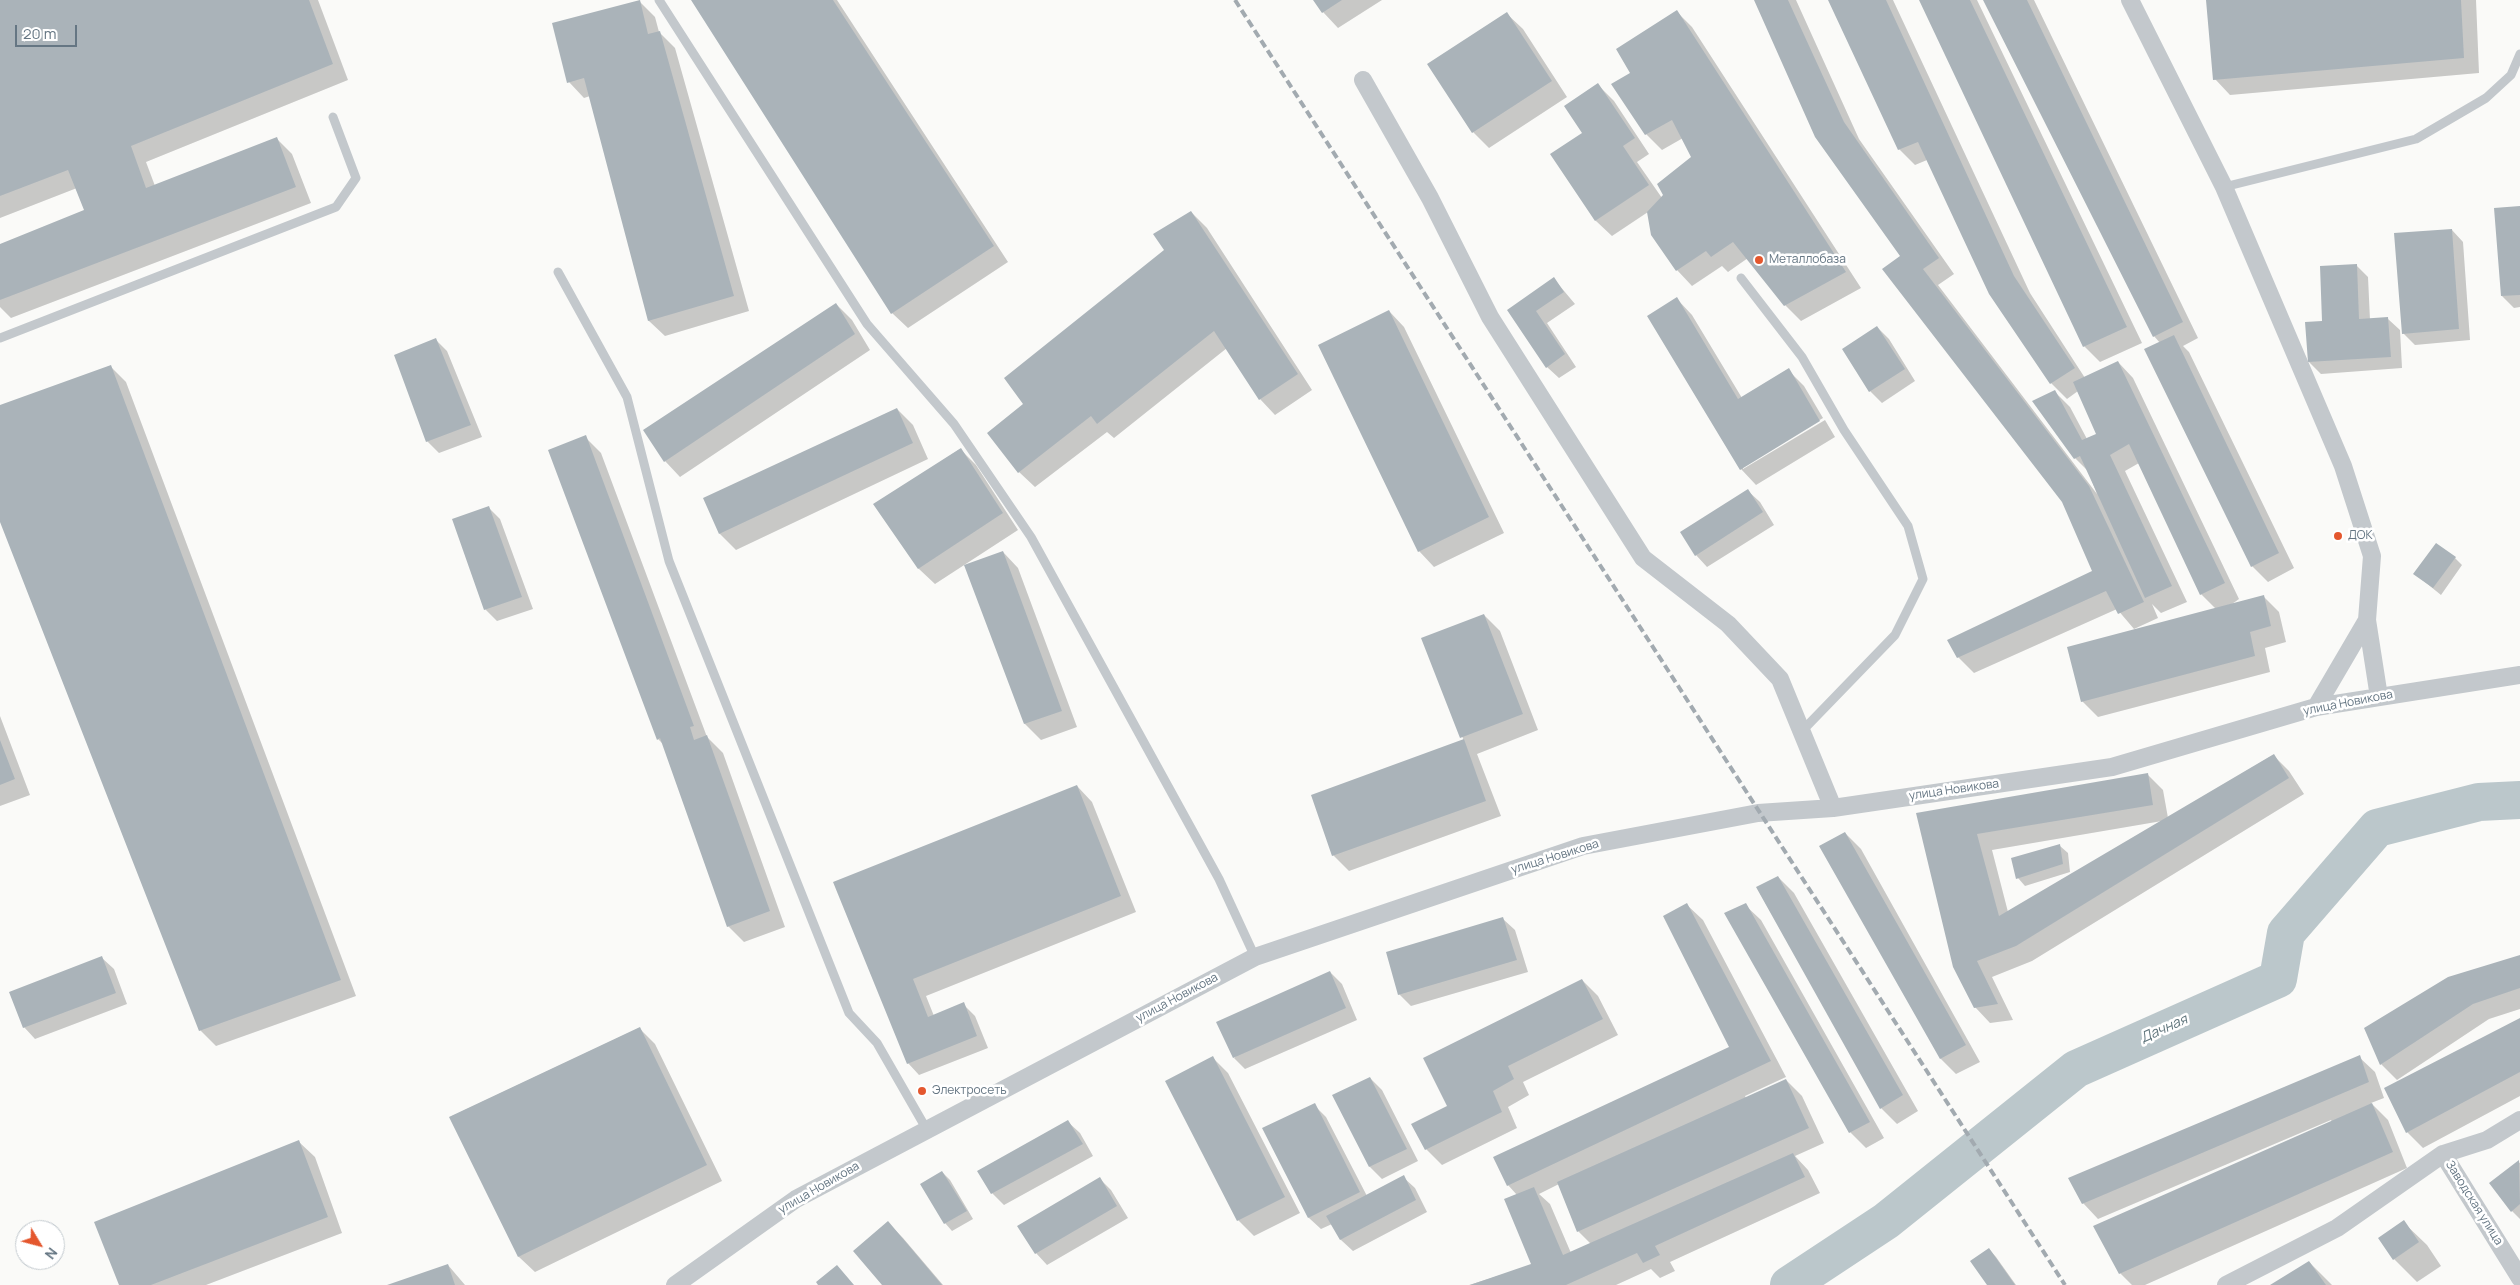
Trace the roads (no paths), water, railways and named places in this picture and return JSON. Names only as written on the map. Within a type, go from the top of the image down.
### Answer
[{"type":"street","points":[[2130,0],[2224,187],[2343,466],[2372,556],[2367,620],[2378,697]]},
{"type":"street","points":[[1363,80],[1430,198],[1490,317],[1643,558],[1728,624],[1780,679],[1833,808]]},
{"type":"street","points":[[2316,707],[2367,620]]},
{"type":"street","name":"улица Новикова","points":[[675,1285],[796,1199],[1255,958],[1583,846],[1758,813],[1833,808],[2112,767],[2316,707],[2520,675]]},
{"type":"street","points":[[2226,1285],[2337,1228],[2443,1154],[2487,1140],[2520,1120]]},
{"type":"street","name":"Заводская улица","points":[[2443,1154],[2520,1278]]},
{"type":"lane","points":[[658,0],[867,324],[954,424],[1031,537],[1219,880],[1255,958]]},
{"type":"lane","points":[[2224,187],[2416,139],[2486,98],[2511,75],[2520,54]]},
{"type":"lane","points":[[0,338],[336,207],[356,178],[333,117]]},
{"type":"lane","points":[[558,272],[627,397],[669,561],[849,1013],[877,1043],[927,1130]]},
{"type":"lane","points":[[1741,278],[1802,357],[1844,430],[1908,526],[1923,579],[1895,635],[1804,729],[1833,808]]},
{"type":"waterway","name":"Дачная","points":[[1789,1285],[1886,1221],[2076,1069],[2278,979],[2286,933],[2377,828],[2479,802],[2520,800]]},
{"type":"railway","points":[[1235,0],[2065,1285]]},
{"type":"place","name":"Металлобаза","points":[[1759,260]]},
{"type":"place","name":"ДОК","points":[[2338,536]]},
{"type":"place","name":"Электросеть","points":[[922,1091]]}]
